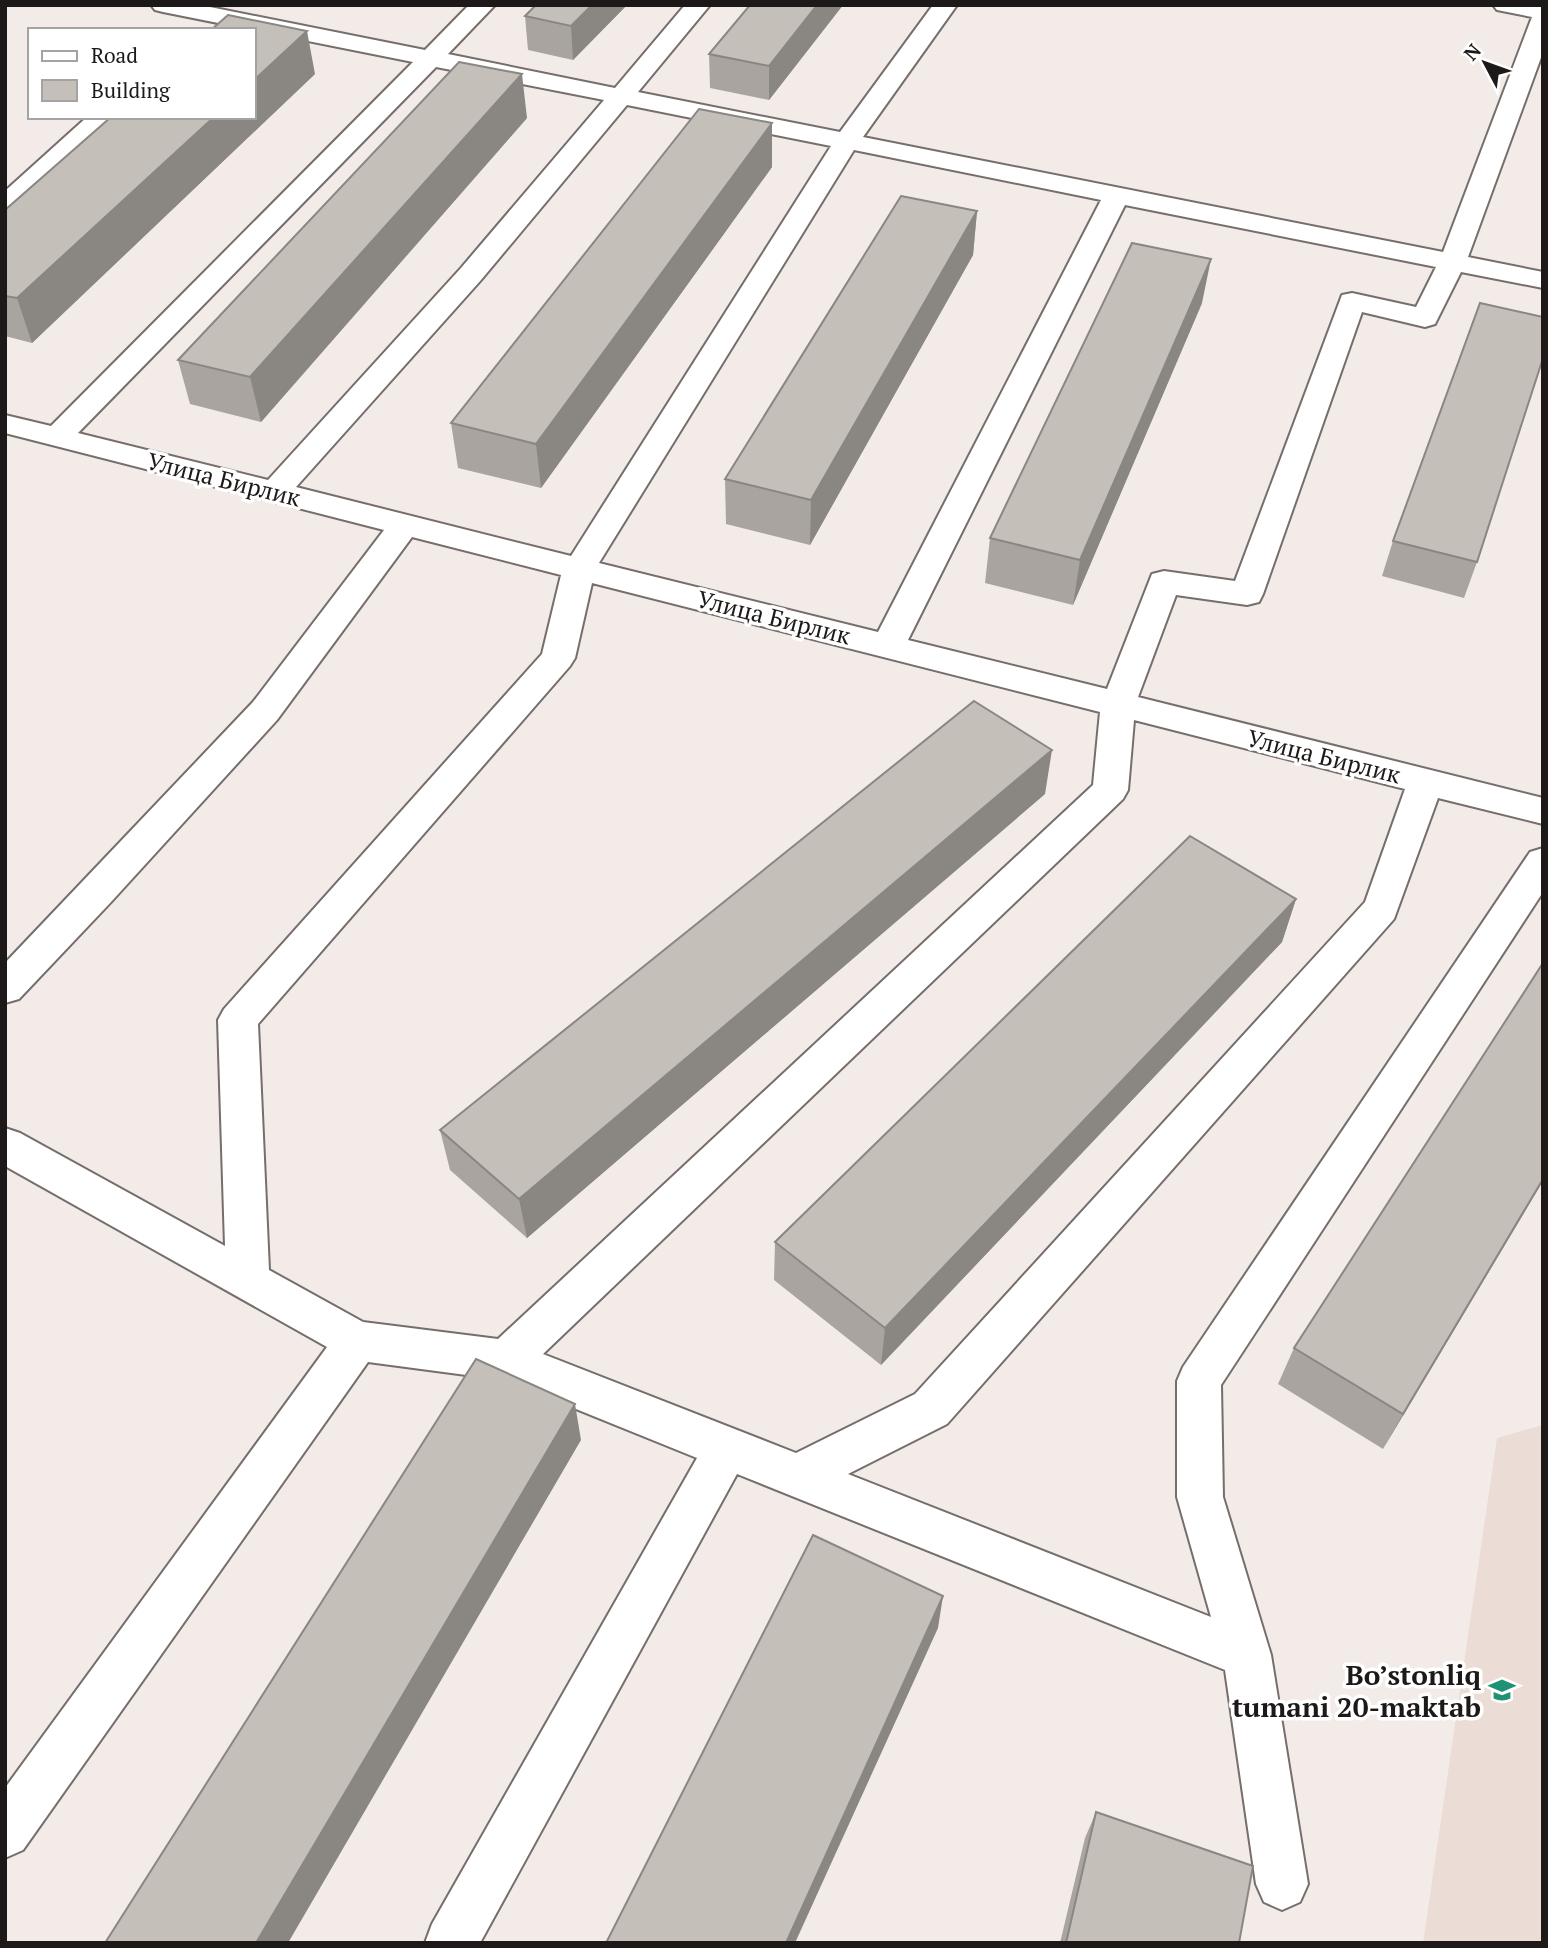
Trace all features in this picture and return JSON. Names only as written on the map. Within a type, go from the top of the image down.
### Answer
[{"type":"street","points":[[163,5],[211,17],[1543,280]]},
{"type":"street","points":[[57,437],[483,5]]},
{"type":"street","points":[[275,492],[471,274],[698,5]]},
{"type":"street","points":[[248,1280],[238,1020],[558,658],[579,568],[846,142],[945,5]]},
{"type":"street","points":[[1505,5],[1543,12]]},
{"type":"street","points":[[506,1360],[1110,790],[1118,704],[1164,582],[1247,594],[1352,301],[1425,318],[1453,261],[1543,18]]},
{"type":"street","points":[[5,205],[100,119]]},
{"type":"street","points":[[888,646],[1117,195]]},
{"type":"street","name":"Улица Бирлик","points":[[5,424],[1543,811]]},
{"type":"street","points":[[5,988],[98,892],[265,711],[405,524]]},
{"type":"street","points":[[798,1476],[931,1409],[1381,909],[1426,781]]},
{"type":"street","points":[[1282,1884],[1247,1655],[1200,1497],[1199,1381],[1543,862]]},
{"type":"street","points":[[5,1145],[357,1341],[506,1360],[1247,1655]]},
{"type":"street","points":[[5,1832],[357,1341]]},
{"type":"street","points":[[451,1943],[727,1448]]},
{"type":"shaded area","name":"Bo’stonliq tumani 20-maktab","points":[[1543,1425],[1543,1943],[1423,1943],[1497,1438]]},
{"type":"building","points":[[536,5],[592,5],[571,26],[525,16]]},
{"type":"building","points":[[750,5],[817,5],[769,66],[709,54]]},
{"type":"building","points":[[228,15],[307,31],[256,78],[256,28],[213,28]]},
{"type":"building","points":[[459,62],[522,74],[250,377],[178,360]]},
{"type":"building","points":[[699,109],[772,123],[536,444],[451,423]]},
{"type":"building","points":[[109,119],[212,119],[17,298],[5,296],[5,210]]},
{"type":"building","points":[[901,196],[977,211],[811,500],[725,479]]},
{"type":"building","points":[[1132,243],[1211,259],[1080,560],[990,538]]},
{"type":"building","points":[[1480,303],[1543,317],[1543,358],[1477,562],[1393,541]]},
{"type":"building","points":[[974,701],[1052,750],[519,1199],[440,1130]]},
{"type":"building","points":[[1190,836],[1296,899],[885,1328],[775,1242]]},
{"type":"building","points":[[1543,963],[1543,1179],[1403,1414],[1294,1348]]},
{"type":"building","points":[[476,1359],[575,1404],[256,1943],[105,1943]]},
{"type":"building","points":[[813,1535],[943,1596],[786,1943],[606,1943]]},
{"type":"building","points":[[1096,1812],[1253,1866],[1239,1943],[1066,1943]]},
{"type":"place","name":"Bo’stonliq tumani 20-maktab","points":[[1502,1690]]}]
